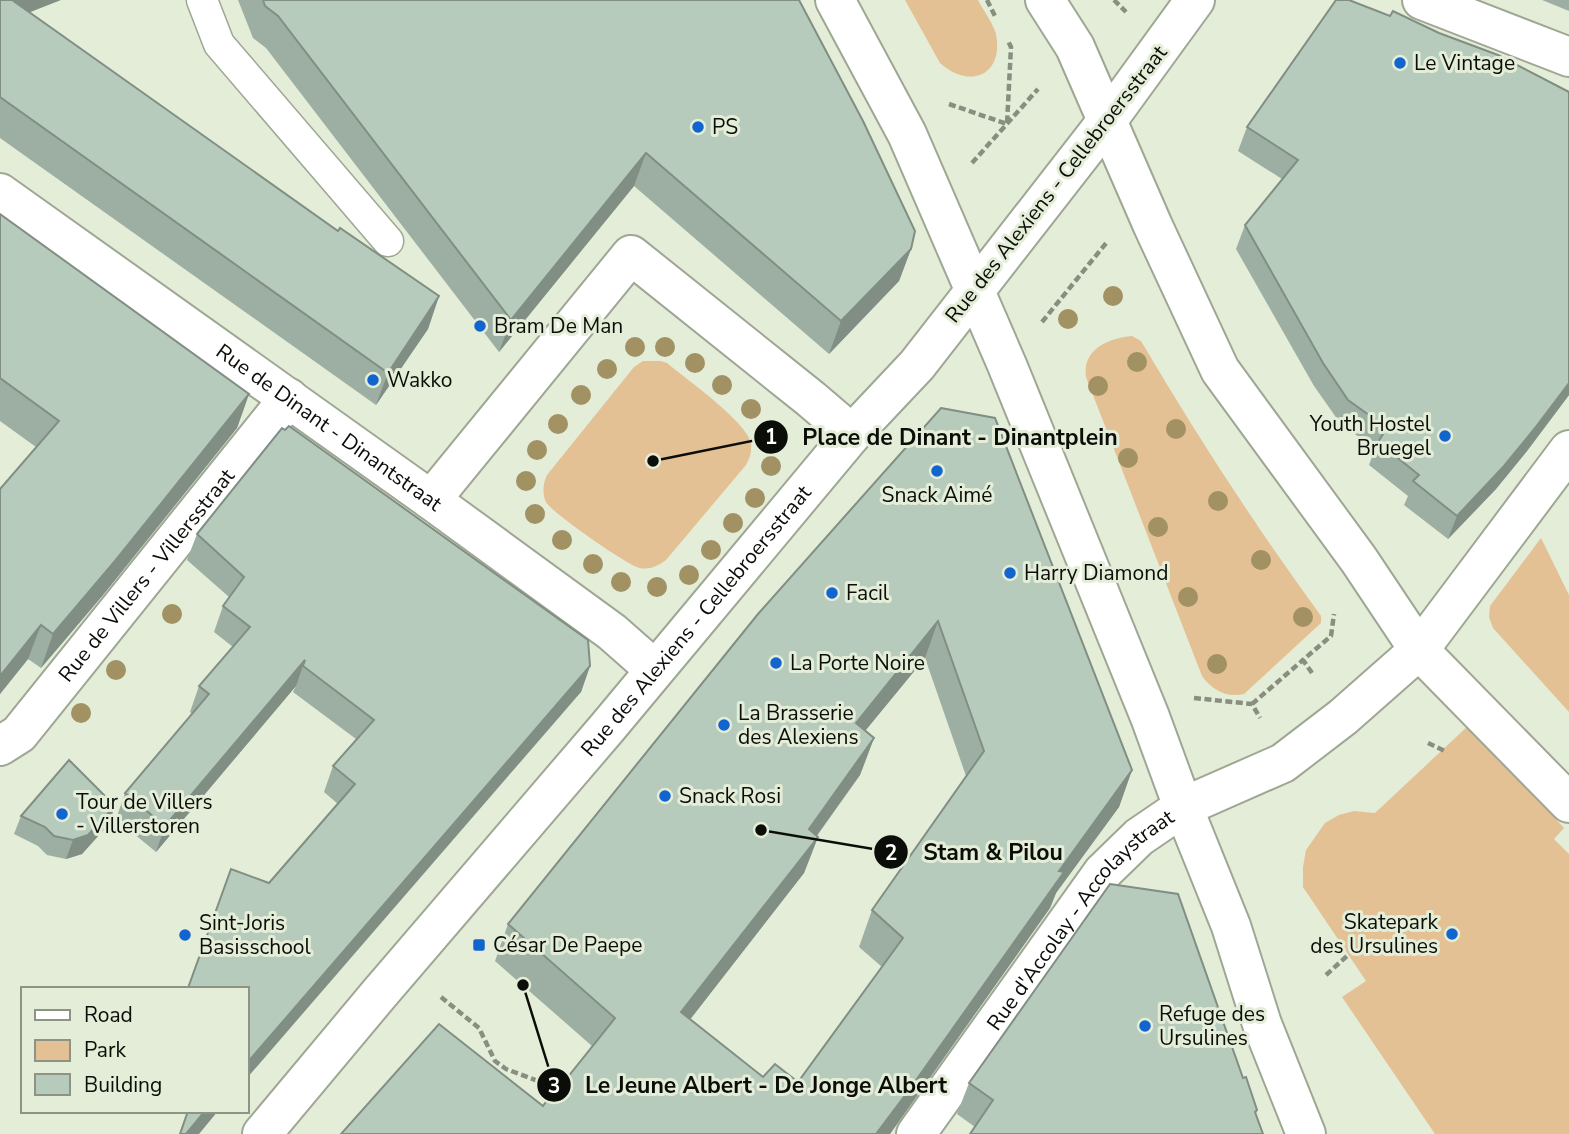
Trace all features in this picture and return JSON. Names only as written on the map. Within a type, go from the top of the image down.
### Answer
[{"type":"street","points":[[835,0],[907,134],[1007,365],[1150,717],[1231,926],[1262,1024],[1306,1134]]},
{"type":"street","points":[[1045,0],[1075,47],[1153,226],[1220,370],[1359,559],[1419,650],[1569,803]]},
{"type":"street","name":"Rue des Alexiens - Cellebroersstraat","points":[[262,1134],[852,435],[917,365],[1107,121],[1195,0]]},
{"type":"street","points":[[1422,0],[1569,57]]},
{"type":"street","name":"Rue de Dinant - Dinantstraat","points":[[0,193],[431,500],[612,632],[654,669]]},
{"type":"street","points":[[431,500],[631,255],[852,435]]},
{"type":"street","name":"Rue de Villers - Villersstraat","points":[[0,746],[19,734],[289,398]]},
{"type":"street","name":"Rue d'Accolay - Accolaystraat","points":[[916,1134],[1103,872],[1139,837],[1183,807],[1283,763],[1343,717],[1419,650],[1569,450]]},
{"type":"lane","points":[[202,0],[219,44],[388,242]]},
{"type":"path","points":[[987,0],[999,23]]},
{"type":"path","points":[[1005,35],[1011,47],[1007,124]]},
{"type":"path","points":[[964,172],[1039,88]]},
{"type":"path","points":[[947,103],[1007,124]]},
{"type":"path","points":[[1034,332],[1110,238]]},
{"type":"path","points":[[1188,701],[1195,698],[1252,704],[1331,636],[1333,614],[1344,606]]},
{"type":"path","points":[[1303,660],[1312,673]]},
{"type":"path","points":[[1252,704],[1260,718]]},
{"type":"path","points":[[1326,975],[1347,956]]},
{"type":"path","points":[[440,997],[478,1028],[495,1061],[506,1069],[561,1090]]},
{"type":"green space","points":[[905,0],[978,0],[996,34],[995,60],[990,68],[982,74],[963,76],[940,63]]},
{"type":"green space","points":[[1132,336],[1141,341],[1228,481],[1321,616],[1321,623],[1244,694],[1220,692],[1202,676],[1086,377],[1088,359],[1093,352],[1106,342]]},
{"type":"green space","points":[[643,361],[667,363],[727,412],[747,434],[751,443],[746,465],[666,560],[647,568],[633,565],[575,527],[551,508],[546,502],[544,492],[547,475],[634,367]]},
{"type":"green space","points":[[1541,538],[1569,595],[1569,712],[1493,628],[1489,617],[1490,606]]},
{"type":"green space","name":"Skatepark des Ursulines","points":[[1469,725],[1564,828],[1554,839],[1569,854],[1569,1134],[1435,1134],[1342,997],[1366,981],[1303,887],[1306,850],[1325,823],[1354,811],[1375,813]]},
{"type":"building","points":[[0,0],[12,0],[338,231],[340,228],[439,296],[388,373],[0,97]]},
{"type":"building","points":[[263,0],[799,0],[863,121],[915,231],[911,249],[841,321],[646,153],[511,320]]},
{"type":"building","points":[[1336,0],[1349,0],[1390,16],[1393,11],[1439,33],[1498,55],[1569,92],[1569,383],[1504,466],[1457,516],[1413,481],[1419,475],[1378,442],[1387,428],[1348,400],[1323,363],[1245,225],[1298,160],[1247,127]]},
{"type":"building","points":[[0,214],[249,394],[53,634],[41,625],[0,676],[0,489],[59,421],[0,378]]},
{"type":"building","points":[[941,408],[995,418],[1132,770],[1059,871],[1064,872],[876,1134],[341,1134],[439,1024],[543,1106],[557,1086],[559,1088],[615,1018],[508,924],[758,614]],"holes":[[[938,621],[984,751],[872,910],[903,938],[798,1082],[775,1064],[763,1077],[681,1012],[818,837],[809,829],[874,738],[856,723]]]},
{"type":"building","points":[[289,426],[588,640],[590,666],[248,1062],[248,987],[188,987],[231,869],[269,883],[355,784],[333,766],[374,720],[303,666],[305,660],[165,826],[125,793],[209,694],[199,686],[250,627],[223,606],[244,577],[197,534],[282,428],[285,430]]},
{"type":"building","points":[[69,760],[115,806],[88,835],[73,840],[54,836],[45,827],[21,816]]},
{"type":"building","points":[[1110,884],[1178,894],[1243,1078],[1246,1077],[1263,1134],[970,1134],[993,1100],[969,1083]]},
{"type":"building","points":[[187,1113],[203,1113],[186,1134],[180,1134]]},
{"type":"place","name":"Le Vintage","points":[[1400,63]]},
{"type":"place","name":"PS","points":[[698,127]]},
{"type":"place","name":"Bram De Man","points":[[480,326]]},
{"type":"place","name":"Wakko","points":[[373,380]]},
{"type":"place","name":"Youth Hostel Bruegel","points":[[1445,436]]},
{"type":"place","name":"Place de Dinant - Dinantplein","points":[[653,461]]},
{"type":"place","name":"Snack Aimé","points":[[937,471]]},
{"type":"place","name":"Harry Diamond","points":[[1010,573]]},
{"type":"place","name":"Facil","points":[[832,593]]},
{"type":"place","name":"La Porte Noire","points":[[776,663]]},
{"type":"place","name":"La Brasserie des Alexiens","points":[[724,725]]},
{"type":"place","name":"Snack Rosi","points":[[665,796]]},
{"type":"place","name":"Tour de Villers - Villerstoren","points":[[62,814]]},
{"type":"place","name":"Stam & Pilou","points":[[761,830]]},
{"type":"place","name":"Skatepark des Ursulines","points":[[1452,934]]},
{"type":"place","name":"Sint-Joris Basisschool","points":[[185,935]]},
{"type":"place","name":"César De Paepe","points":[[479,945]]},
{"type":"place","name":"Le Jeune Albert - De Jonge Albert","points":[[523,985]]},
{"type":"place","name":"Refuge des Ursulines","points":[[1145,1026]]}]
